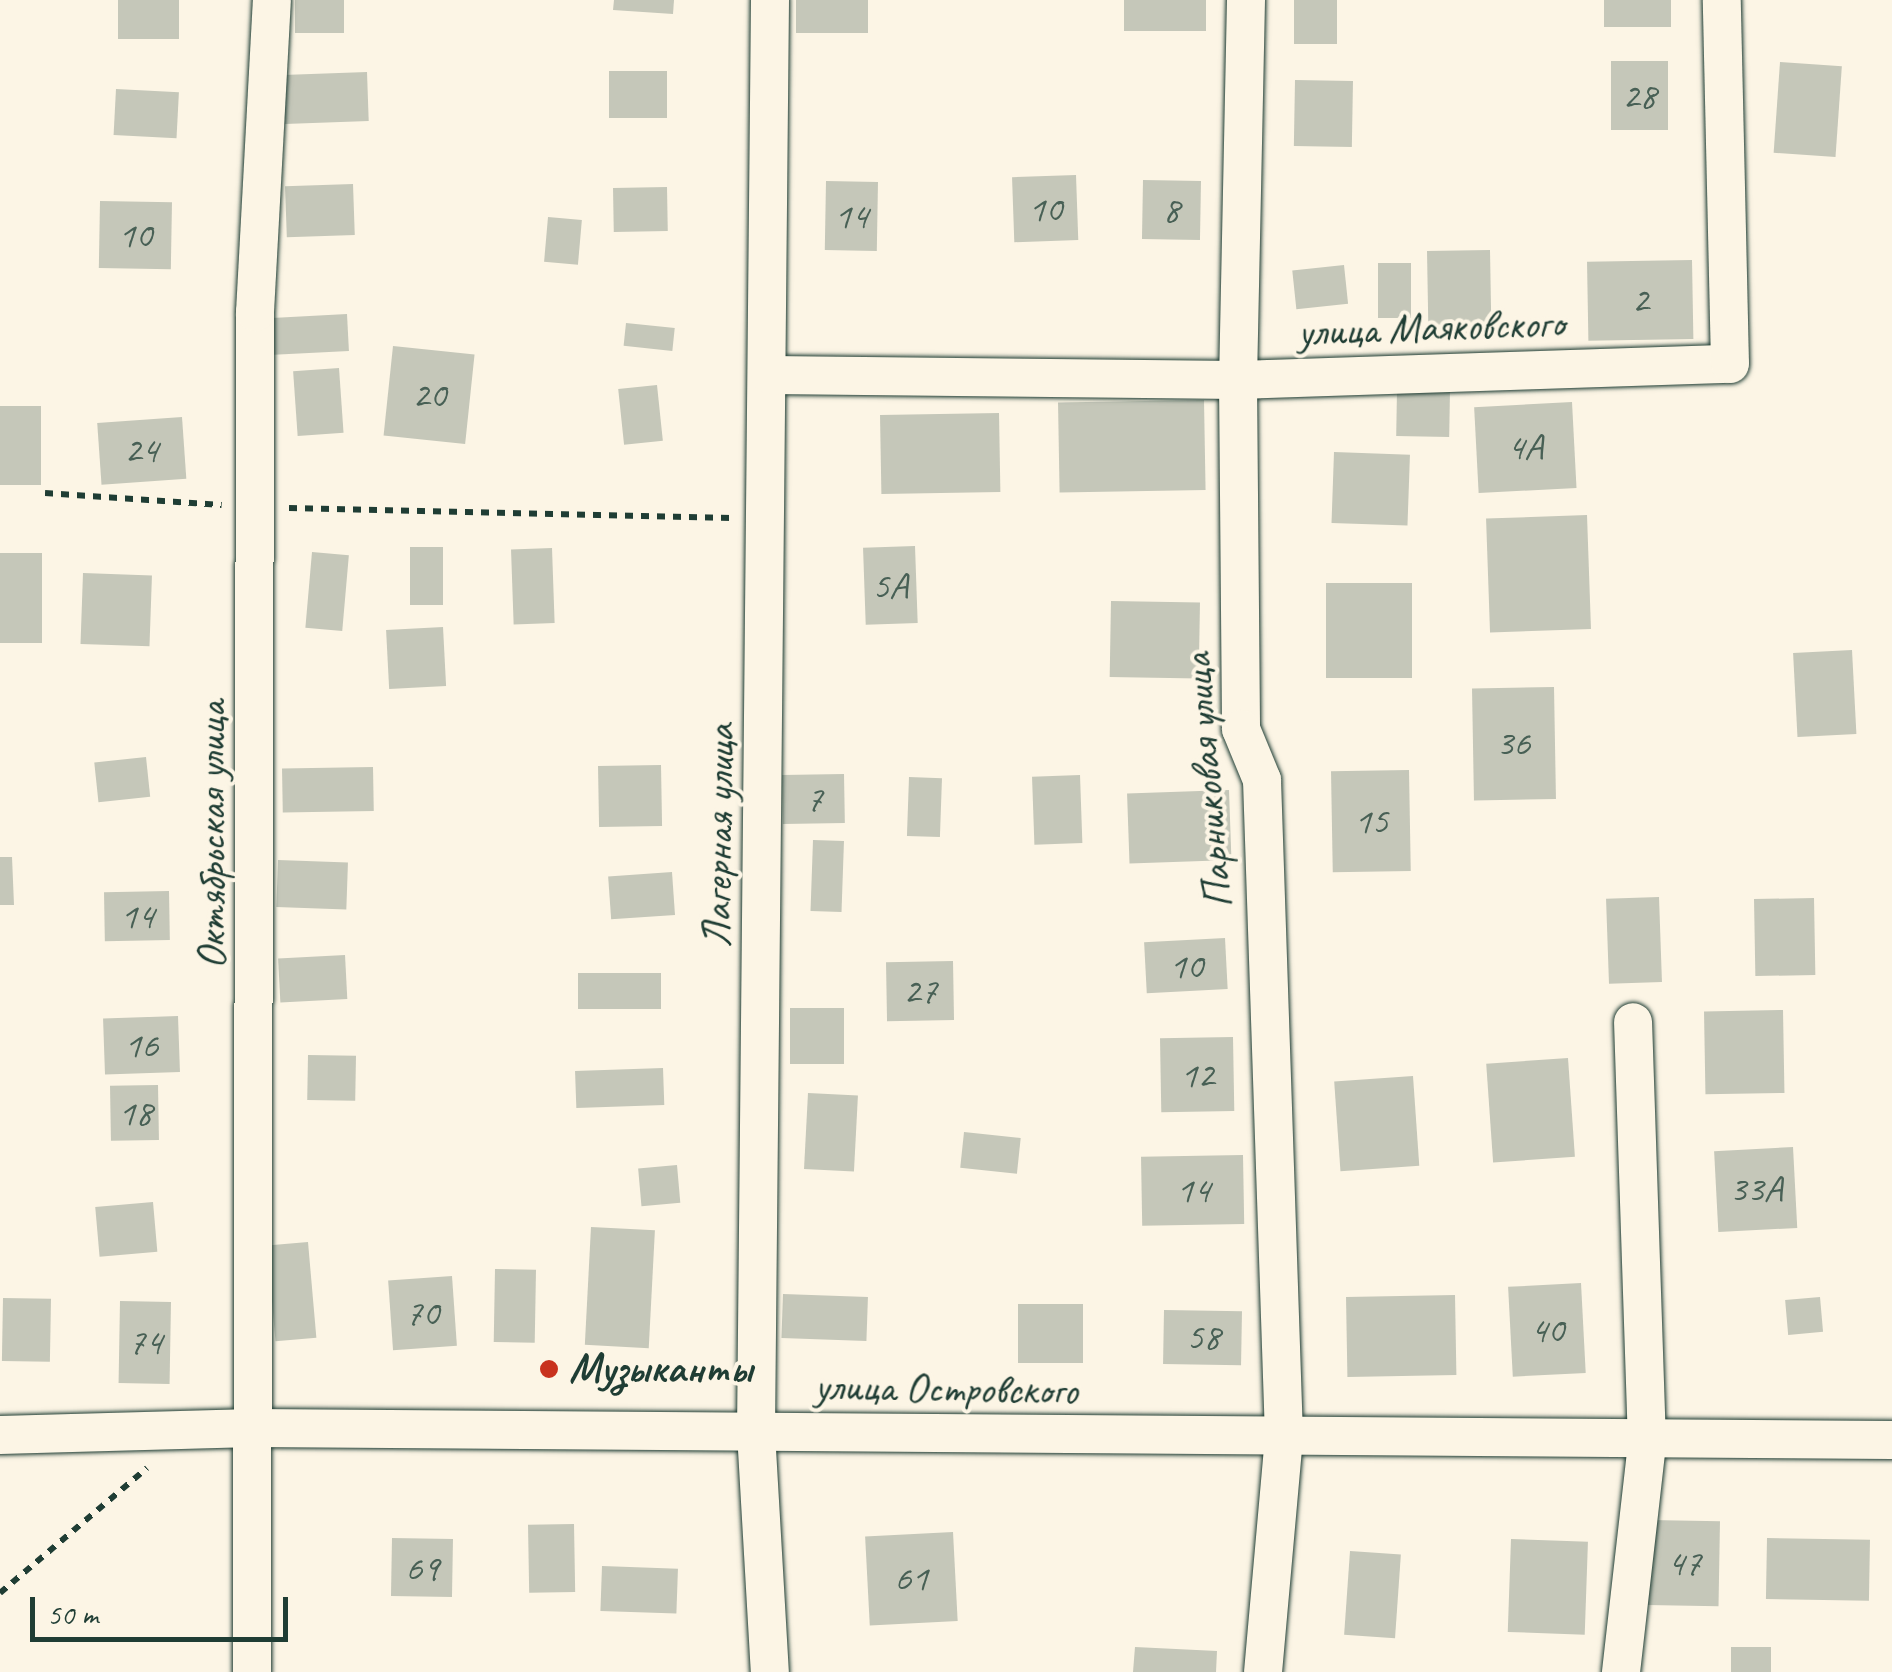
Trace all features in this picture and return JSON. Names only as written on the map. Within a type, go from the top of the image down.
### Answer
[{"type":"street","name":"Октябрьская улица","points":[[252,1672],[259,508],[256,312],[272,0]]},
{"type":"street","name":"Лагерная улица","points":[[770,0],[770,375],[756,1432],[770,1672]]},
{"type":"street","name":"Парниковая улица","points":[[1246,0],[1238,380],[1240,730],[1262,780],[1284,1437],[1263,1672]]},
{"type":"street","name":"улица Маяковского","points":[[770,375],[1238,380],[1730,364],[1722,0]]},
{"type":"street","points":[[1621,1672],[1647,1443],[1633,1022]]},
{"type":"street","name":"улица Островского","points":[[0,1435],[253,1428],[1647,1443],[1892,1440]]},
{"type":"path","points":[[44,494],[259,508],[768,518]]},
{"type":"path","points":[[0,1593],[191,1431]]},
{"type":"building","points":[[118,0],[179,0],[179,39],[118,39]]},
{"type":"building","points":[[295,0],[344,0],[344,33],[295,33]]},
{"type":"building","points":[[614,0],[674,0],[673,14],[613,10]]},
{"type":"building","points":[[796,0],[868,0],[868,33],[796,33]]},
{"type":"building","points":[[1124,0],[1206,0],[1206,31],[1124,31]]},
{"type":"building","points":[[1294,0],[1337,0],[1337,44],[1294,44]]},
{"type":"building","points":[[1604,0],[1671,0],[1671,27],[1604,27]]},
{"type":"building","points":[[1611,61],[1668,61],[1668,130],[1611,130]]},
{"type":"building","points":[[1780,62],[1842,66],[1836,157],[1774,153]]},
{"type":"building","points":[[609,71],[667,71],[667,118],[609,118]]},
{"type":"building","points":[[367,72],[369,121],[285,124],[283,75]]},
{"type":"building","points":[[1295,80],[1353,81],[1352,147],[1294,146]]},
{"type":"building","points":[[116,89],[179,92],[177,138],[114,135]]},
{"type":"building","points":[[1076,175],[1078,240],[1014,242],[1012,177]]},
{"type":"building","points":[[1143,180],[1201,181],[1200,240],[1142,239]]},
{"type":"building","points":[[826,181],[878,182],[877,251],[825,250]]},
{"type":"building","points":[[353,184],[355,235],[287,237],[285,186]]},
{"type":"building","points":[[667,187],[668,231],[614,232],[613,188]]},
{"type":"building","points":[[100,201],[172,202],[171,269],[99,268]]},
{"type":"building","points":[[548,217],[582,220],[578,265],[544,262]]},
{"type":"building","points":[[1490,250],[1491,334],[1428,335],[1427,251]]},
{"type":"building","points":[[1692,260],[1693,339],[1588,341],[1587,262]]},
{"type":"building","points":[[1378,263],[1411,263],[1411,318],[1378,318]]},
{"type":"building","points":[[1344,265],[1348,304],[1296,309],[1292,270]]},
{"type":"building","points":[[347,314],[349,351],[274,355],[272,318]]},
{"type":"building","points":[[626,323],[675,328],[672,351],[624,346]]},
{"type":"building","points":[[393,346],[475,355],[465,444],[384,436]]},
{"type":"building","points":[[339,368],[344,433],[298,436],[293,371]]},
{"type":"building","points":[[657,385],[663,441],[624,445],[618,389]]},
{"type":"building","points":[[1397,390],[1450,391],[1449,437],[1396,436]]},
{"type":"building","points":[[1204,400],[1206,490],[1060,493],[1058,403]]},
{"type":"building","points":[[1572,402],[1577,488],[1479,493],[1474,407]]},
{"type":"building","points":[[0,406],[41,406],[41,485],[0,485]]},
{"type":"building","points":[[999,413],[1000,492],[881,494],[880,415]]},
{"type":"building","points":[[182,417],[186,479],[102,485],[97,423]]},
{"type":"building","points":[[1334,452],[1410,455],[1407,526],[1332,523]]},
{"type":"building","points":[[1587,515],[1591,629],[1490,632],[1486,519]]},
{"type":"building","points":[[915,546],[918,623],[866,625],[863,548]]},
{"type":"building","points":[[410,547],[443,547],[443,605],[410,605]]},
{"type":"building","points":[[552,548],[555,623],[514,624],[511,549]]},
{"type":"building","points":[[312,552],[349,555],[342,631],[305,628]]},
{"type":"building","points":[[0,553],[42,553],[42,643],[0,643]]},
{"type":"building","points":[[83,573],[152,575],[149,646],[81,644]]},
{"type":"building","points":[[1326,583],[1412,583],[1412,678],[1326,678]]},
{"type":"building","points":[[1111,601],[1200,603],[1199,679],[1110,677]]},
{"type":"building","points":[[443,627],[446,686],[389,689],[386,630]]},
{"type":"building","points":[[1852,650],[1856,734],[1797,737],[1793,653]]},
{"type":"building","points":[[1554,687],[1556,799],[1474,800],[1472,688]]},
{"type":"building","points":[[146,757],[150,797],[98,802],[94,762]]},
{"type":"building","points":[[661,765],[662,826],[599,827],[598,766]]},
{"type":"building","points":[[373,767],[374,811],[283,813],[282,769]]},
{"type":"building","points":[[1409,770],[1411,871],[1333,872],[1331,771]]},
{"type":"building","points":[[844,774],[845,823],[783,824],[782,775]]},
{"type":"building","points":[[1080,775],[1082,843],[1034,845],[1032,777]]},
{"type":"building","points":[[909,777],[942,778],[940,837],[907,836]]},
{"type":"building","points":[[1229,790],[1231,860],[1130,864],[1127,794]]},
{"type":"building","points":[[813,840],[844,841],[842,912],[811,911]]},
{"type":"building","points":[[0,857],[12,857],[14,905],[0,905]]},
{"type":"building","points":[[278,860],[348,862],[346,909],[276,907]]},
{"type":"building","points":[[672,872],[675,915],[611,919],[608,876]]},
{"type":"building","points":[[169,891],[170,940],[105,941],[104,892]]},
{"type":"building","points":[[1659,897],[1662,982],[1609,984],[1606,899]]},
{"type":"building","points":[[1814,898],[1815,975],[1755,976],[1754,899]]},
{"type":"building","points":[[1225,938],[1228,989],[1147,993],[1144,942]]},
{"type":"building","points":[[345,955],[347,999],[280,1002],[278,959]]},
{"type":"building","points":[[953,961],[954,1020],[887,1021],[886,962]]},
{"type":"building","points":[[578,973],[661,973],[661,1009],[578,1009]]},
{"type":"building","points":[[790,1008],[844,1008],[844,1064],[790,1064]]},
{"type":"building","points":[[1783,1010],[1784,1093],[1705,1094],[1704,1011]]},
{"type":"building","points":[[178,1016],[180,1072],[105,1075],[103,1019]]},
{"type":"building","points":[[1233,1037],[1234,1111],[1161,1112],[1160,1038]]},
{"type":"building","points":[[308,1055],[356,1056],[355,1101],[307,1100]]},
{"type":"building","points":[[1568,1058],[1575,1157],[1493,1162],[1486,1064]]},
{"type":"building","points":[[663,1068],[664,1105],[576,1108],[575,1071]]},
{"type":"building","points":[[1413,1076],[1419,1166],[1340,1171],[1334,1082]]},
{"type":"building","points":[[158,1085],[159,1140],[111,1141],[110,1086]]},
{"type":"building","points":[[808,1093],[858,1096],[854,1172],[804,1169]]},
{"type":"building","points":[[964,1132],[1021,1138],[1017,1174],[960,1168]]},
{"type":"building","points":[[1793,1147],[1797,1228],[1718,1232],[1714,1151]]},
{"type":"building","points":[[1243,1155],[1244,1224],[1142,1226],[1141,1157]]},
{"type":"building","points":[[677,1165],[680,1203],[641,1206],[638,1168]]},
{"type":"building","points":[[153,1202],[157,1252],[100,1257],[95,1207]]},
{"type":"building","points":[[591,1227],[655,1230],[649,1348],[585,1345]]},
{"type":"building","points":[[308,1242],[316,1338],[276,1341],[267,1246]]},
{"type":"building","points":[[495,1269],[536,1270],[535,1343],[494,1342]]},
{"type":"building","points":[[452,1276],[457,1346],[393,1350],[388,1280]]},
{"type":"building","points":[[1581,1283],[1586,1373],[1513,1377],[1508,1287]]},
{"type":"building","points":[[783,1294],[868,1297],[866,1341],[781,1338]]},
{"type":"building","points":[[1455,1295],[1456,1375],[1347,1377],[1346,1297]]},
{"type":"building","points":[[1820,1297],[1823,1332],[1788,1335],[1785,1300]]},
{"type":"building","points":[[3,1298],[51,1299],[50,1362],[2,1361]]},
{"type":"building","points":[[120,1301],[171,1302],[170,1384],[119,1383]]},
{"type":"building","points":[[1018,1304],[1083,1304],[1083,1363],[1018,1363]]},
{"type":"building","points":[[1164,1310],[1242,1311],[1241,1365],[1163,1364]]},
{"type":"building","points":[[1649,1520],[1720,1521],[1719,1606],[1648,1605]]},
{"type":"building","points":[[574,1524],[575,1592],[529,1593],[528,1525]]},
{"type":"building","points":[[953,1532],[958,1621],[870,1625],[865,1537]]},
{"type":"building","points":[[392,1538],[453,1539],[452,1597],[391,1596]]},
{"type":"building","points":[[1767,1538],[1870,1540],[1869,1601],[1766,1599]]},
{"type":"building","points":[[1511,1539],[1588,1542],[1585,1635],[1508,1632]]},
{"type":"building","points":[[1350,1551],[1401,1555],[1395,1638],[1344,1635]]},
{"type":"building","points":[[602,1566],[678,1569],[676,1614],[600,1611]]},
{"type":"building","points":[[1135,1647],[1217,1651],[1216,1672],[1133,1672]]},
{"type":"building","points":[[1731,1647],[1771,1647],[1771,1672],[1731,1672]]},
{"type":"place","name":"Музыканты","points":[[549,1369]]}]
